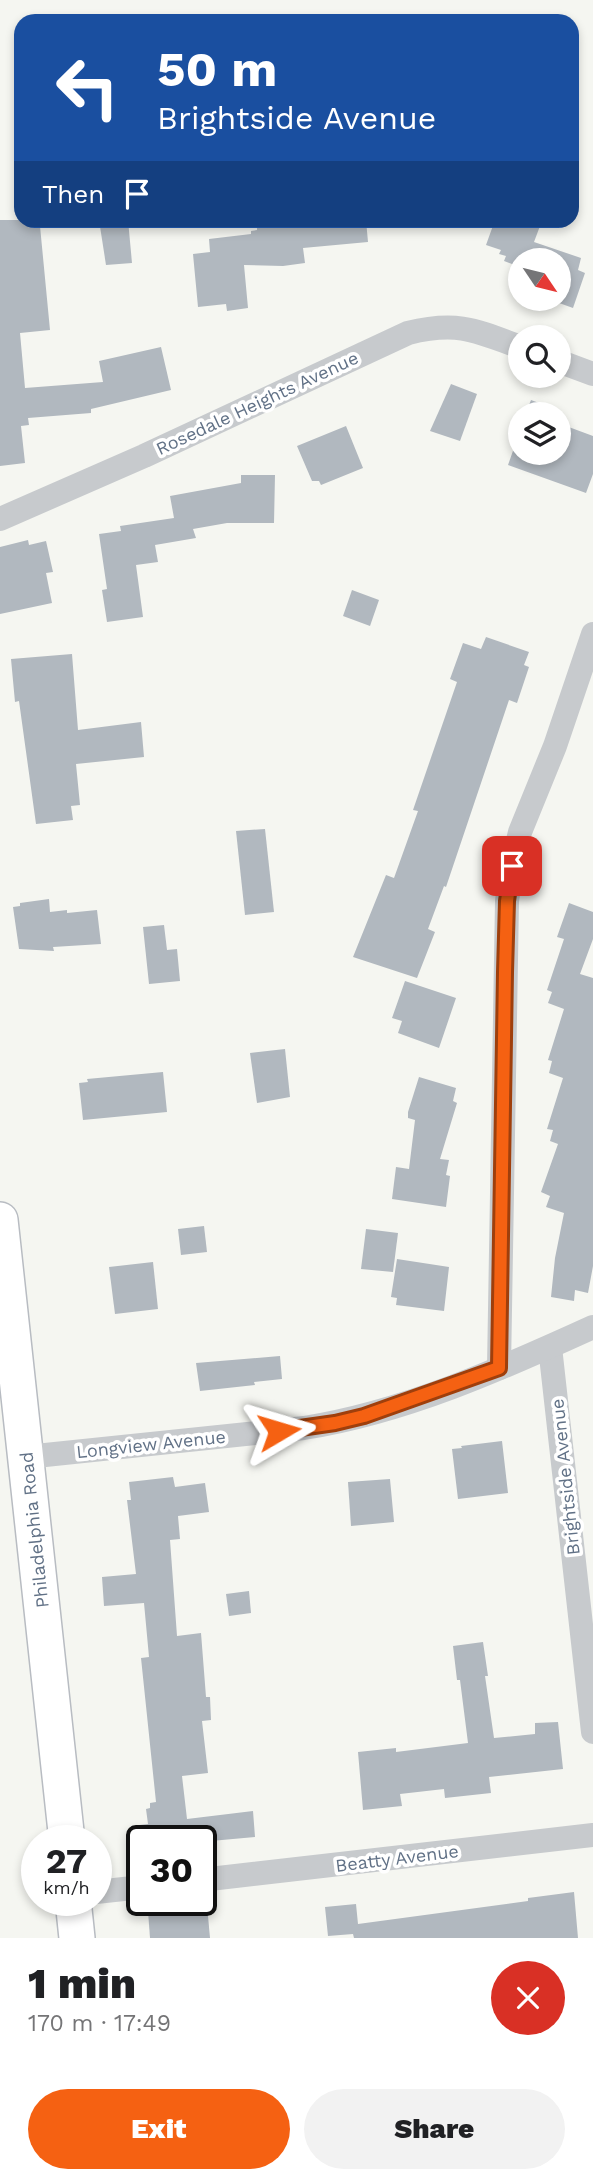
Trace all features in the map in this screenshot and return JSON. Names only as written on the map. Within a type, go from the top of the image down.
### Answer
[{"type":"main road","name":"Philadelphia Road","points":[[0,1220],[65,1825]]},
{"type":"main road","points":[[75,1916],[77,1938]]},
{"type":"street","name":"Rosedale Heights Avenue","points":[[0,519],[144,456],[408,333],[445,326],[464,328],[508,343]]},
{"type":"street","points":[[571,366],[593,374]]},
{"type":"street","points":[[499,1368],[507,901],[520,832],[567,712],[593,634]]},
{"type":"street","name":"Longview Avenue","points":[[26,1457],[335,1423],[394,1407],[499,1368],[593,1327]]},
{"type":"street","name":"Brightside Avenue","points":[[550,1347],[593,1732]]},
{"type":"street","name":"Beatty Avenue","points":[[217,1878],[593,1835]]},
{"type":"building","points":[[0,220],[14,220],[14,228],[40,228],[50,330],[20,333],[25,388],[103,382],[99,361],[161,347],[171,390],[91,409],[91,413],[28,418],[29,425],[21,426],[25,463],[0,466]]},
{"type":"building","points":[[100,228],[129,228],[132,263],[106,265]]},
{"type":"building","points":[[367,228],[368,242],[303,248],[305,263],[283,266],[244,265],[248,308],[227,311],[226,304],[198,307],[193,254],[210,252],[209,239],[251,234],[251,231]]},
{"type":"building","points":[[492,228],[539,228],[534,242],[552,248],[508,248],[508,262],[504,261],[506,256],[499,254],[501,250],[486,245]]},
{"type":"building","points":[[571,255],[581,258],[578,270],[585,273],[573,308]]},
{"type":"building","points":[[451,384],[477,394],[460,441],[430,431]]},
{"type":"building","points":[[346,426],[363,468],[321,485],[319,481],[312,481],[297,446]]},
{"type":"building","points":[[571,428],[593,436],[593,474],[586,493],[508,465],[571,465]]},
{"type":"building","points":[[241,475],[275,475],[274,523],[227,523],[193,529],[196,538],[155,545],[158,562],[136,565],[143,617],[107,622],[102,590],[107,589],[99,534],[121,531],[120,526],[174,518],[170,496],[241,483]]},
{"type":"building","points":[[28,540],[29,545],[46,541],[53,572],[46,573],[52,603],[0,614],[0,547]]},
{"type":"building","points":[[352,590],[379,600],[370,626],[343,616]]},
{"type":"building","points":[[486,637],[529,652],[524,665],[529,667],[517,703],[509,700],[446,887],[444,886],[428,929],[435,932],[417,978],[353,957],[386,875],[394,878],[418,811],[413,810],[457,682],[450,679],[463,643],[481,649]]},
{"type":"building","points":[[72,654],[78,730],[141,722],[144,757],[76,764],[80,805],[71,806],[73,820],[36,824],[19,701],[15,702],[11,659]]},
{"type":"building","points":[[265,829],[274,912],[245,915],[236,831]]},
{"type":"building","points":[[49,899],[50,912],[97,910],[101,944],[53,947],[54,951],[19,949],[13,907],[20,906],[20,903]]},
{"type":"building","points":[[569,903],[593,912],[593,939],[580,974],[593,978],[593,1266],[588,1293],[575,1290],[574,1301],[551,1297],[564,1213],[546,1207],[550,1196],[541,1192],[558,1144],[550,1141],[553,1130],[547,1129],[563,1078],[549,1073],[552,1061],[548,1060],[564,1009],[548,1003],[552,992],[547,990],[564,939],[557,937]]},
{"type":"building","points":[[164,925],[167,950],[177,949],[180,981],[149,984],[143,927]]},
{"type":"building","points":[[405,981],[456,998],[439,1048],[398,1033],[402,1021],[392,1018]]},
{"type":"building","points":[[285,1049],[290,1097],[257,1103],[250,1053]]},
{"type":"building","points":[[163,1072],[167,1112],[83,1120],[79,1083],[88,1082],[87,1079]]},
{"type":"building","points":[[419,1077],[456,1088],[453,1101],[457,1103],[440,1159],[449,1160],[446,1207],[392,1199],[396,1167],[409,1169],[415,1120],[408,1118],[408,1112]]},
{"type":"building","points":[[204,1226],[207,1252],[181,1255],[178,1229]]},
{"type":"building","points":[[366,1229],[398,1233],[393,1272],[361,1269]]},
{"type":"building","points":[[397,1259],[449,1267],[444,1311],[396,1305],[397,1298],[391,1297]]},
{"type":"building","points":[[153,1262],[158,1309],[115,1314],[109,1267]]},
{"type":"building","points":[[280,1356],[282,1379],[200,1391],[196,1363]]},
{"type":"building","points":[[502,1441],[508,1493],[458,1499],[452,1449]]},
{"type":"building","points":[[173,1477],[175,1487],[205,1483],[209,1512],[178,1516],[180,1539],[170,1540],[177,1636],[201,1633],[206,1697],[210,1697],[211,1720],[202,1721],[208,1773],[182,1776],[187,1819],[253,1811],[255,1837],[217,1840],[217,1825],[140,1825],[148,1824],[146,1809],[150,1808],[150,1803],[156,1802],[141,1658],[149,1657],[144,1603],[104,1606],[102,1577],[136,1574],[127,1500],[131,1500],[129,1482]]},
{"type":"building","points":[[390,1479],[394,1522],[351,1526],[348,1482]]},
{"type":"building","points":[[249,1591],[251,1613],[229,1616],[226,1594]]},
{"type":"building","points":[[483,1642],[494,1738],[535,1734],[535,1723],[558,1722],[563,1769],[489,1777],[491,1793],[445,1798],[444,1789],[400,1794],[402,1806],[363,1810],[358,1752],[396,1748],[396,1752],[468,1743],[453,1646]]},
{"type":"building","points":[[574,1892],[578,1938],[354,1938],[353,1934],[328,1936],[325,1907],[356,1904],[358,1924],[528,1901],[528,1898]]},
{"type":"building","points":[[148,1916],[208,1916],[210,1938],[150,1938]]},
{"type":"route","points":[[279,1431],[364,1416],[499,1368],[505,972],[507,901],[512,866]]}]
